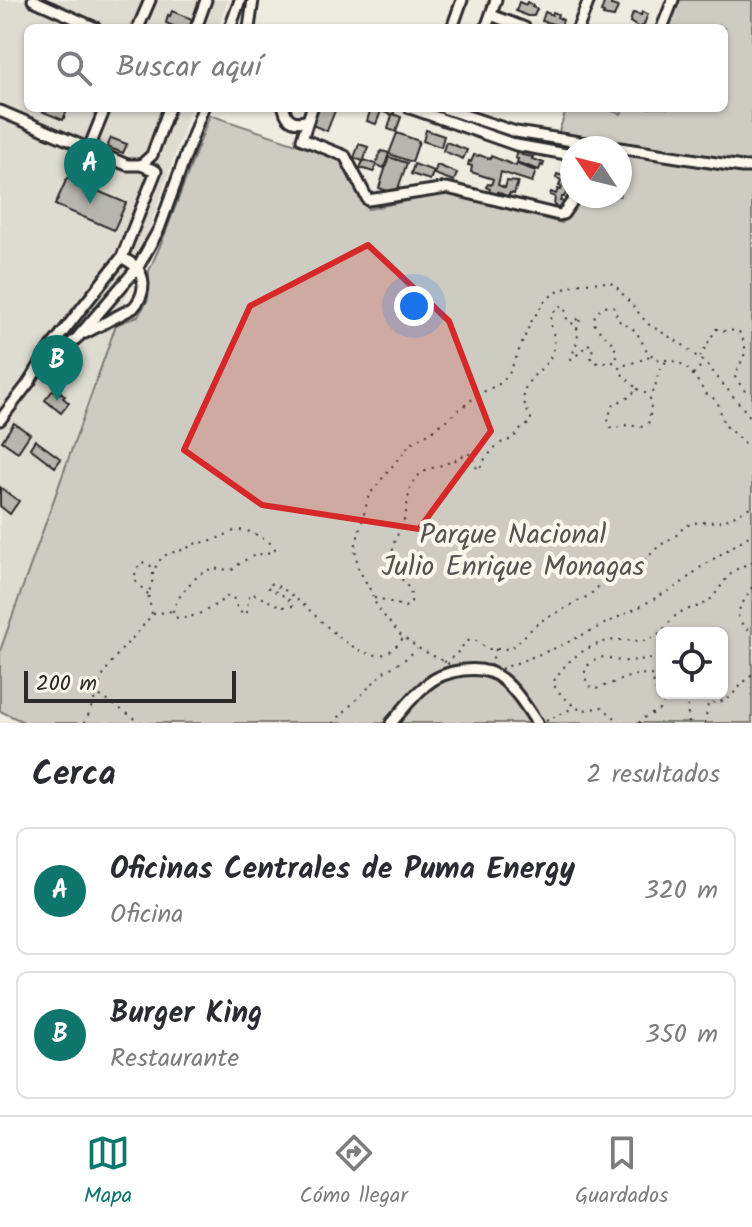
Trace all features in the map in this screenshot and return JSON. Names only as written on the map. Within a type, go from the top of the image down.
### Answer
[{"type":"street","points":[[33,0],[87,24]]},
{"type":"street","points":[[140,24],[150,0]]},
{"type":"street","points":[[197,24],[206,0]]},
{"type":"street","points":[[231,24],[240,0]]},
{"type":"street","points":[[250,24],[253,0]]},
{"type":"street","points":[[453,24],[462,0]]},
{"type":"street","points":[[488,24],[496,0]]},
{"type":"street","points":[[580,24],[589,0]]},
{"type":"street","points":[[664,24],[673,0]]},
{"type":"street","points":[[491,15],[515,24]]},
{"type":"street","points":[[0,111],[127,165],[141,165],[156,171],[122,257],[52,346],[0,420]]},
{"type":"street","points":[[89,148],[103,112]]},
{"type":"street","points":[[141,165],[152,155],[168,112]]},
{"type":"street","points":[[29,382],[78,337],[138,267],[159,229],[202,112]]},
{"type":"street","points":[[285,112],[291,120],[308,120]]},
{"type":"street","points":[[311,112],[302,139],[345,156],[368,200],[447,188],[559,215],[567,208]]},
{"type":"street","points":[[421,112],[516,145],[560,153]]},
{"type":"street","points":[[455,112],[516,132],[560,139]]},
{"type":"street","points":[[632,150],[752,167]]},
{"type":"street","points":[[78,337],[138,303],[143,284],[138,267],[122,257]]},
{"type":"street","points":[[391,723],[430,682],[466,670],[490,672],[502,679],[539,723]]},
{"type":"path","points":[[460,671],[403,638],[381,612],[358,568],[355,548],[369,495],[411,443],[432,431],[479,394],[501,383],[509,374],[538,310],[555,292],[581,283],[609,282],[619,288],[648,324],[699,358],[752,419]]},
{"type":"path","points":[[578,337],[593,347],[593,361],[612,363],[616,360],[614,346],[594,323],[598,311],[610,306],[616,308],[618,320],[636,331],[650,355],[684,365],[705,393],[718,403],[724,424],[752,451]]},
{"type":"path","points":[[374,598],[405,607],[411,602],[411,591],[396,570],[393,543],[404,521],[410,489],[419,474],[454,462],[467,453],[473,456],[477,469],[480,469],[498,444],[512,439],[530,423],[524,403],[525,389],[553,350],[551,321],[559,307],[565,307],[570,323],[575,324],[581,318],[571,359],[588,344]]},
{"type":"path","points":[[699,358],[716,329],[739,332],[747,352],[735,377],[744,390],[752,392]]},
{"type":"path","points":[[650,355],[619,367],[622,375],[636,388],[651,395]]},
{"type":"path","points":[[636,388],[634,394],[610,409],[609,427],[641,427],[648,424],[651,395],[658,373],[667,360]]},
{"type":"path","points":[[693,375],[704,363]]},
{"type":"path","points":[[444,662],[455,656],[470,640],[488,649],[514,646],[539,622],[590,595],[608,577],[634,568],[692,523],[724,521],[751,507],[752,513]]},
{"type":"path","points":[[85,723],[100,679],[152,614],[148,595],[154,568],[162,557],[234,531],[253,533],[274,546],[273,552],[250,558],[232,570],[206,571],[189,585],[177,602],[173,611],[175,617],[190,617],[214,607],[228,596],[236,599],[238,610],[244,615],[251,593],[282,607],[292,606],[290,600],[267,587],[269,583],[282,588],[347,642],[364,651],[386,653],[403,638]]},
{"type":"path","points":[[490,672],[558,647],[641,606],[679,585],[752,534]]},
{"type":"path","points":[[148,595],[136,582],[135,573],[141,562],[154,568]]},
{"type":"path","points":[[621,723],[602,707],[578,710],[556,690],[553,683],[570,660],[608,640],[640,642],[656,636],[678,614],[708,601],[732,572],[752,562]]},
{"type":"path","points":[[752,587],[742,602],[738,616],[744,627],[752,632]]},
{"type":"path","points":[[152,614],[173,611]]},
{"type":"path","points":[[333,723],[385,671],[418,648]]},
{"type":"path","points":[[490,672],[496,648]]},
{"type":"path","points":[[656,659],[621,661],[598,658],[585,669],[585,678],[595,689],[645,673],[651,675],[656,690]]},
{"type":"path","points":[[705,723],[708,704],[727,700],[752,674]]},
{"type":"path","points":[[97,694],[142,723]]},
{"type":"path","points":[[640,723],[642,718],[659,711],[663,699]]},
{"type":"path","points":[[689,699],[689,723]]},
{"type":"path","points":[[539,723],[574,707]]},
{"type":"highlighted area","points":[[368,245],[449,321],[491,431],[419,529],[262,505],[184,450],[250,306]]},
{"type":"shaded area","points":[[0,0],[228,0],[219,24],[24,24],[24,112],[190,112],[0,651]]},
{"type":"green space","name":"Parque Nacional Julio Enrique Monagas","points":[[679,0],[752,0],[752,723],[26,723],[0,711],[0,651],[116,325],[138,316],[148,300],[149,271],[210,115],[344,160],[368,209],[443,193],[562,223],[573,208],[632,208],[632,136],[557,137],[566,112],[728,112],[728,24],[670,24]]},
{"type":"building","points":[[605,0],[618,7],[614,17],[601,12]]},
{"type":"building","points":[[519,2],[533,5],[537,9],[534,16],[516,11]]},
{"type":"building","points":[[172,11],[194,20],[192,24],[168,24],[166,23]]},
{"type":"building","points":[[545,12],[558,14],[557,17],[563,20],[562,24],[542,21]]},
{"type":"building","points":[[642,12],[648,14],[644,24],[630,22],[633,13],[641,15]]},
{"type":"building","points":[[43,112],[66,112],[63,120]]},
{"type":"building","points":[[314,112],[334,112],[327,131],[312,125],[315,118],[311,117]]},
{"type":"building","points":[[370,112],[381,112],[376,124],[367,121]]},
{"type":"building","points":[[384,112],[394,112],[401,117],[396,132],[388,129],[392,115]]},
{"type":"building","points":[[426,130],[444,136],[441,147],[423,141]]},
{"type":"building","points":[[397,133],[419,141],[412,162],[389,154]]},
{"type":"building","points":[[111,138],[127,144],[123,153],[107,147]]},
{"type":"building","points":[[446,142],[467,150],[463,159],[443,151]]},
{"type":"building","points":[[359,144],[368,147],[364,160],[376,164],[381,151],[389,153],[384,168],[376,165],[374,172],[360,168],[363,161],[354,158]]},
{"type":"building","points":[[517,151],[544,163],[539,170],[519,163],[536,171],[532,182],[501,172],[498,185],[505,188],[507,181],[518,182],[514,194],[510,193],[508,197],[489,192],[490,189],[486,187],[491,185],[493,179],[471,172],[472,166],[468,165],[474,155],[479,155],[490,159],[491,156],[516,166]]},
{"type":"building","points":[[389,157],[407,163],[396,194],[379,188]]},
{"type":"building","points":[[414,164],[434,171],[430,180],[411,174]]},
{"type":"building","points":[[437,165],[457,173],[454,181],[434,174]]},
{"type":"building","points":[[67,178],[126,203],[114,230],[55,205]]},
{"type":"building","points":[[558,189],[562,210],[555,208],[555,197],[550,195],[551,192],[556,194]]},
{"type":"building","points":[[53,390],[59,394],[61,392],[69,403],[61,413],[45,400]]},
{"type":"building","points":[[14,423],[30,434],[18,452],[2,441]]},
{"type":"building","points":[[35,440],[61,459],[55,467],[30,448]]},
{"type":"building","points":[[0,487],[19,501],[10,514],[0,506]]},
{"type":"place","name":"Oficinas Centrales de Puma Energy","points":[[90,204]]},
{"type":"place","name":"Burger King","points":[[57,401]]}]
